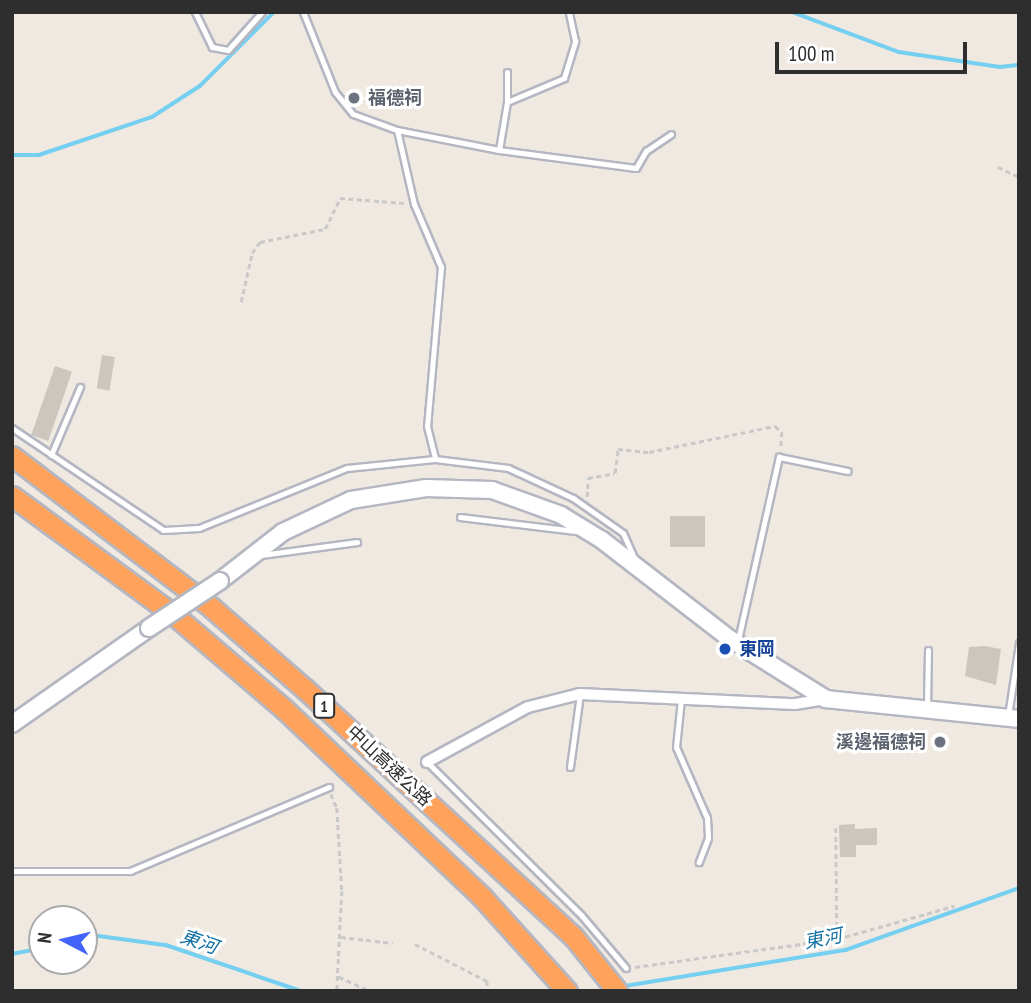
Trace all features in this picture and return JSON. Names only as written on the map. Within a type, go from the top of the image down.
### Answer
[{"type":"highway","name":"中山高速公路","points":[[12,456],[212,608],[305,689],[573,936],[615,987]]},
{"type":"highway","name":"中山高速公路","points":[[12,496],[174,615],[284,709],[482,897],[567,991]]},
{"type":"street","points":[[12,724],[220,581],[283,532],[351,500],[426,488],[492,490],[561,515],[639,569],[737,644],[826,699]]},
{"type":"street","points":[[427,762],[528,707],[580,694],[795,704],[826,699],[1013,718]]},
{"type":"lane","points":[[195,12],[212,47],[228,50],[262,12]]},
{"type":"lane","points":[[303,12],[335,92],[353,114],[397,130],[499,150],[636,168],[646,150],[671,134]]},
{"type":"lane","points":[[506,102],[564,78],[575,41],[569,12]]},
{"type":"lane","points":[[499,150],[507,72]]},
{"type":"lane","points":[[397,130],[414,204],[441,267],[428,426],[435,459]]},
{"type":"lane","points":[[51,455],[80,387]]},
{"type":"lane","points":[[12,428],[163,530],[199,528],[347,468],[435,459],[508,468],[587,507],[623,533],[639,569]]},
{"type":"lane","points":[[737,644],[779,457],[848,471]]},
{"type":"lane","points":[[460,517],[591,534]]},
{"type":"lane","points":[[251,557],[358,542]]},
{"type":"lane","points":[[1013,718],[1019,643]]},
{"type":"lane","points":[[927,709],[928,650]]},
{"type":"lane","points":[[570,767],[580,694]]},
{"type":"lane","points":[[681,699],[676,747],[707,818],[708,838],[699,862]]},
{"type":"lane","points":[[427,762],[582,916],[626,968]]},
{"type":"lane","points":[[12,871],[130,871],[329,787]]},
{"type":"path","points":[[998,167],[1019,177]]},
{"type":"path","points":[[241,302],[252,253],[260,242],[325,229],[341,198],[414,204]]},
{"type":"path","points":[[587,507],[587,478],[615,473],[618,449],[649,452],[775,426],[782,432],[779,457]]},
{"type":"path","points":[[329,787],[337,808],[341,937],[337,990]]},
{"type":"path","points":[[836,828],[837,939]]},
{"type":"path","points":[[626,968],[837,939],[954,906]]},
{"type":"path","points":[[341,937],[393,943]]},
{"type":"path","points":[[415,944],[487,981],[488,991]]},
{"type":"path","points":[[339,977],[370,991]]},
{"type":"building","points":[[102,355],[115,357],[110,391],[97,389]]},
{"type":"building","points":[[55,366],[72,372],[48,441],[31,435]]},
{"type":"building","points":[[670,516],[705,516],[705,547],[670,547]]},
{"type":"building","points":[[969,647],[1001,649],[996,685],[965,676]]},
{"type":"building","points":[[855,824],[855,829],[877,828],[877,845],[856,845],[856,857],[840,857],[839,825]]},
{"type":"waterway","points":[[12,155],[39,155],[152,117],[200,86],[274,12]]},
{"type":"waterway","points":[[792,12],[899,52],[1000,67],[1019,65]]},
{"type":"waterway","name":"東河","points":[[625,986],[846,950],[1019,888]]},
{"type":"waterway","name":"東河","points":[[98,936],[166,945],[301,991]]},
{"type":"waterway","name":"東河","points":[[12,954],[28,951]]},
{"type":"place","name":"福德祠","points":[[354,98]]},
{"type":"place","name":"東岡","points":[[725,649]]},
{"type":"place","name":"溪邊福德祠","points":[[940,742]]}]
